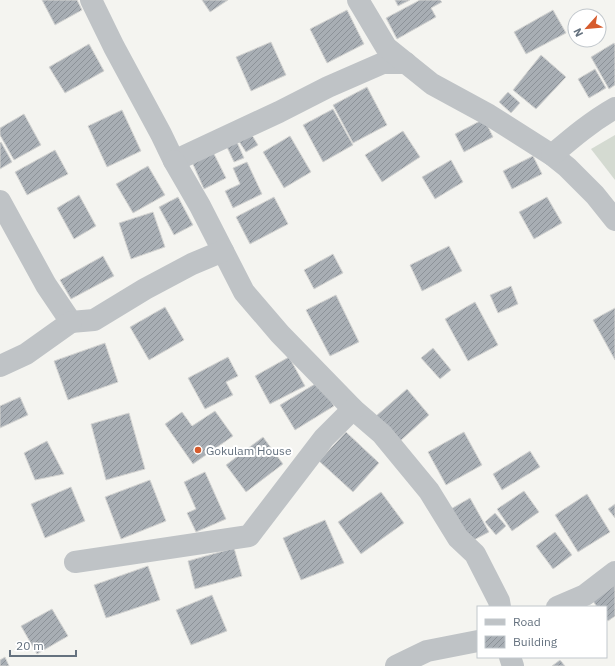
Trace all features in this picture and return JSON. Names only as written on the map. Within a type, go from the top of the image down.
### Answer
[{"type":"street","points":[[91,0],[114,47],[174,161],[200,206],[244,292],[280,334],[353,409],[382,434],[428,490],[458,538],[475,554],[499,601],[500,606]]},
{"type":"street","points":[[358,0],[386,47],[432,84],[489,115],[567,167],[595,195],[615,220]]},
{"type":"street","points":[[174,161],[279,112],[328,87],[383,63],[406,63]]},
{"type":"street","points":[[552,156],[578,134],[615,108]]},
{"type":"street","points":[[0,201],[46,285],[71,322]]},
{"type":"street","points":[[0,366],[26,354],[71,322],[94,320],[145,289],[192,264],[223,251]]},
{"type":"street","points":[[75,562],[249,536],[324,438],[353,409]]},
{"type":"street","points":[[560,606],[585,596],[615,572]]},
{"type":"street","points":[[396,666],[427,651],[477,641]]},
{"type":"shaded area","points":[[615,135],[615,180],[591,149]]},
{"type":"building","points":[[42,0],[77,0],[82,10],[55,25]]},
{"type":"building","points":[[202,0],[228,0],[210,12]]},
{"type":"building","points":[[395,0],[410,0],[398,6]]},
{"type":"building","points":[[420,0],[440,0],[442,2],[431,8],[436,17],[397,39],[386,18]]},
{"type":"building","points":[[347,10],[364,44],[327,63],[310,29]]},
{"type":"building","points":[[553,10],[566,33],[526,54],[514,32]]},
{"type":"building","points":[[271,42],[286,75],[251,91],[236,57]]},
{"type":"building","points":[[614,43],[615,45],[615,85],[609,89],[591,57]]},
{"type":"building","points":[[89,44],[104,71],[65,93],[49,67]]},
{"type":"building","points":[[541,55],[566,77],[536,109],[513,90]]},
{"type":"building","points":[[595,69],[606,88],[589,98],[578,79]]},
{"type":"building","points":[[367,87],[387,125],[353,143],[333,105]]},
{"type":"building","points":[[508,92],[520,103],[511,113],[499,102]]},
{"type":"building","points":[[333,109],[353,145],[323,162],[303,125]]},
{"type":"building","points":[[122,110],[141,151],[107,167],[88,126]]},
{"type":"building","points":[[24,114],[41,145],[14,160],[0,135],[0,128]]},
{"type":"building","points":[[484,119],[493,137],[464,152],[455,134]]},
{"type":"building","points":[[403,131],[420,157],[382,182],[365,155]]},
{"type":"building","points":[[250,132],[258,145],[246,152],[238,140]]},
{"type":"building","points":[[290,136],[311,172],[284,188],[263,152]]},
{"type":"building","points":[[236,140],[244,158],[234,162],[226,145]]},
{"type":"building","points":[[1,142],[12,162],[0,169],[0,143]]},
{"type":"building","points":[[55,150],[68,174],[27,195],[15,172]]},
{"type":"building","points":[[213,152],[226,178],[204,189],[192,162]]},
{"type":"building","points":[[533,156],[542,174],[512,189],[503,171]]},
{"type":"building","points":[[451,160],[463,182],[435,199],[422,177]]},
{"type":"building","points":[[247,162],[262,194],[233,208],[225,191],[240,184],[233,168]]},
{"type":"building","points":[[148,166],[165,195],[133,213],[116,184]]},
{"type":"building","points":[[79,195],[96,226],[74,239],[57,208]]},
{"type":"building","points":[[178,197],[193,225],[174,235],[159,207]]},
{"type":"building","points":[[274,197],[288,224],[250,244],[236,217]]},
{"type":"building","points":[[547,197],[562,223],[534,239],[519,212]]},
{"type":"building","points":[[153,212],[165,247],[131,259],[119,223]]},
{"type":"building","points":[[449,246],[462,271],[422,291],[410,265]]},
{"type":"building","points":[[333,254],[343,273],[314,289],[304,270]]},
{"type":"building","points":[[103,256],[114,276],[71,299],[60,280]]},
{"type":"building","points":[[511,286],[518,304],[498,313],[490,295]]},
{"type":"building","points":[[336,295],[359,342],[330,356],[306,310]]},
{"type":"building","points":[[475,302],[498,345],[468,361],[445,319]]},
{"type":"building","points":[[165,307],[184,340],[149,360],[130,327]]},
{"type":"building","points":[[615,308],[615,360],[593,320]]},
{"type":"building","points":[[105,343],[118,382],[68,400],[54,361]]},
{"type":"building","points":[[433,348],[451,370],[440,379],[421,358]]},
{"type":"building","points":[[228,357],[238,376],[226,382],[233,395],[205,409],[188,378]]},
{"type":"building","points":[[289,357],[305,386],[270,404],[255,376]]},
{"type":"building","points":[[320,381],[334,406],[295,430],[280,405]]},
{"type":"building","points":[[407,389],[429,415],[399,442],[376,416]]},
{"type":"building","points":[[20,397],[28,415],[0,428],[0,406]]},
{"type":"building","name":"Gokulam House","points":[[215,411],[233,436],[193,464],[165,424],[182,412],[192,426]]},
{"type":"building","points":[[129,413],[145,469],[106,480],[91,424]]},
{"type":"building","points":[[346,432],[379,463],[353,492],[319,461]]},
{"type":"building","points":[[464,432],[482,465],[446,485],[428,452]]},
{"type":"building","points":[[263,437],[283,464],[246,492],[226,465]]},
{"type":"building","points":[[47,441],[64,474],[35,480],[24,453]]},
{"type":"building","points":[[530,451],[540,467],[502,490],[493,474]]},
{"type":"building","points":[[205,472],[226,519],[196,532],[187,513],[196,509],[184,482]]},
{"type":"building","points":[[150,480],[166,521],[121,539],[105,497]]},
{"type":"building","points":[[71,487],[85,521],[45,538],[31,504]]},
{"type":"building","points":[[524,491],[539,512],[512,531],[497,509]]},
{"type":"building","points":[[381,492],[404,523],[361,554],[338,522]]},
{"type":"building","points":[[587,494],[610,532],[578,552],[555,515]]},
{"type":"building","points":[[470,498],[489,532],[468,543],[449,510]]},
{"type":"building","points":[[615,504],[615,518],[608,509]]},
{"type":"building","points":[[495,513],[506,526],[496,535],[485,522]]},
{"type":"building","points":[[325,520],[344,563],[301,580],[283,538]]},
{"type":"building","points":[[555,532],[572,555],[553,569],[536,546]]},
{"type":"building","points":[[234,548],[242,576],[195,589],[188,561]]},
{"type":"building","points":[[148,566],[160,600],[106,618],[94,585]]},
{"type":"building","points":[[615,581],[615,616],[608,621],[607,606],[596,606],[591,598]]},
{"type":"building","points":[[212,595],[227,631],[191,645],[176,610]]},
{"type":"building","points":[[52,609],[68,636],[37,654],[21,626]]},
{"type":"building","points":[[5,657],[9,666],[0,666],[0,660]]},
{"type":"building","points":[[560,660],[565,666],[552,666]]},
{"type":"place","name":"Gokulam House","points":[[198,450]]}]
